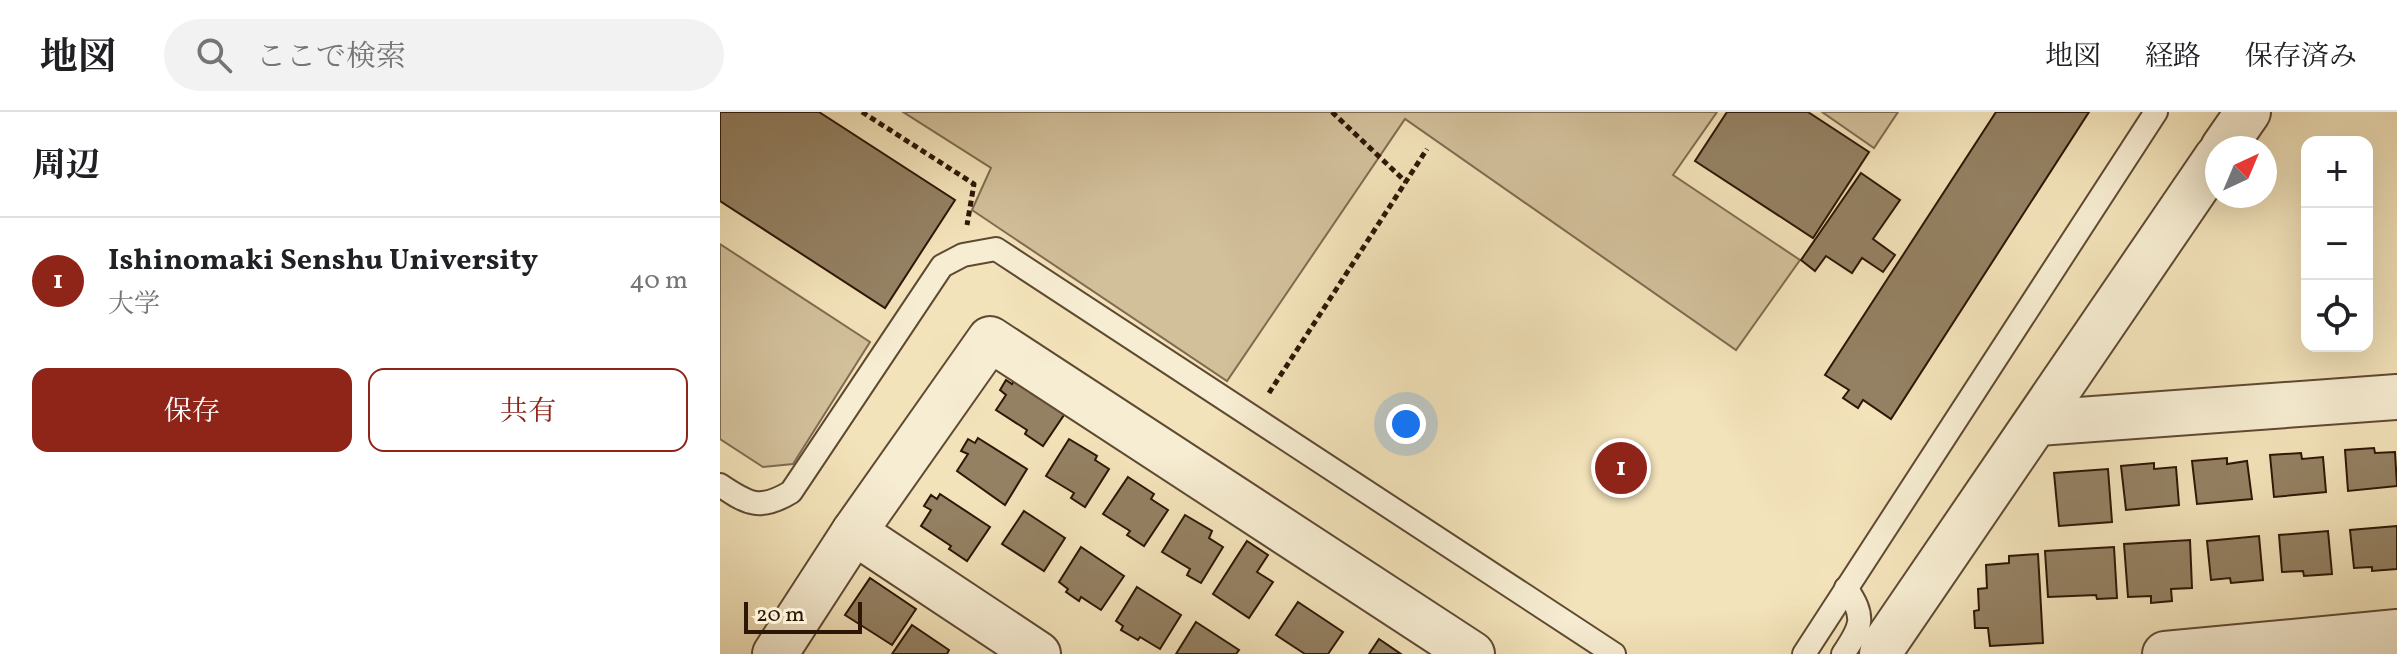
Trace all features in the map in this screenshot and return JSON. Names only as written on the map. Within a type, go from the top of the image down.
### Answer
[{"type":"street","points":[[2231,136],[2248,112]]},
{"type":"street","points":[[1882,654],[1884,645],[2205,175]]},
{"type":"street","points":[[775,654],[854,532],[990,339],[1472,654]]},
{"type":"street","points":[[2038,423],[2397,397]]},
{"type":"street","points":[[854,532],[1038,654]]},
{"type":"street","points":[[2165,654],[2397,632]]},
{"type":"lane","points":[[1804,654],[2156,112]]},
{"type":"lane","points":[[720,485],[739,498],[758,504],[774,503],[791,492],[942,266],[963,255],[996,249],[1614,654]]},
{"type":"lane","points":[[1843,654],[1859,630],[1858,606],[1846,588]]},
{"type":"path","points":[[862,112],[974,184],[963,255]]},
{"type":"path","points":[[1332,112],[1406,182]]},
{"type":"path","points":[[1253,417],[1427,149]]},
{"type":"shaded area","points":[[903,112],[1717,112],[1673,175],[1800,260],[1736,350],[1405,119],[1227,381],[972,210],[991,168]]},
{"type":"shaded area","points":[[1822,112],[1898,112],[1874,148]]},
{"type":"shaded area","points":[[720,244],[870,342],[793,464],[763,467],[720,439]]},
{"type":"building","points":[[720,112],[819,112],[955,200],[885,308],[720,201]]},
{"type":"building","points":[[1727,112],[1808,112],[1869,152],[1813,238],[1695,161]]},
{"type":"building","points":[[1996,112],[2089,112],[1891,419],[1863,400],[1858,408],[1843,398],[1849,390],[1825,375]]},
{"type":"building","points":[[1861,173],[1900,200],[1873,239],[1895,255],[1883,272],[1862,258],[1852,273],[1826,256],[1815,271],[1801,260]]},
{"type":"building","points":[[1015,379],[1066,412],[1043,446],[1025,434],[1027,430],[996,410],[1006,395],[1000,390],[1006,380],[1012,384]]},
{"type":"building","points":[[978,438],[1027,469],[1005,505],[957,471],[968,454],[961,451],[968,439],[975,443]]},
{"type":"building","points":[[1069,439],[1097,456],[1095,460],[1109,469],[1085,507],[1071,498],[1074,493],[1046,476]]},
{"type":"building","points":[[2374,448],[2375,453],[2395,452],[2397,486],[2348,491],[2345,450]]},
{"type":"building","points":[[2301,453],[2302,459],[2323,457],[2326,492],[2274,497],[2270,455]]},
{"type":"building","points":[[2227,458],[2227,464],[2247,461],[2252,499],[2197,504],[2192,461]]},
{"type":"building","points":[[2154,463],[2154,469],[2176,467],[2179,505],[2126,510],[2121,466]]},
{"type":"building","points":[[2108,469],[2112,522],[2059,526],[2054,473]]},
{"type":"building","points":[[1128,477],[1154,494],[1151,499],[1168,510],[1144,546],[1127,535],[1130,531],[1103,514]]},
{"type":"building","points":[[940,494],[990,527],[967,561],[921,526],[931,510],[924,506],[931,495],[937,499]]},
{"type":"building","points":[[1024,511],[1065,538],[1044,571],[1002,544]]},
{"type":"building","points":[[1185,515],[1212,531],[1209,538],[1223,547],[1201,583],[1187,575],[1190,569],[1162,552]]},
{"type":"building","points":[[2397,526],[2397,569],[2372,571],[2372,567],[2354,568],[2350,530]]},
{"type":"building","points":[[2328,531],[2332,574],[2304,576],[2303,571],[2282,572],[2279,535]]},
{"type":"building","points":[[2259,536],[2263,580],[2231,583],[2230,578],[2211,580],[2207,541]]},
{"type":"building","points":[[2190,540],[2192,588],[2171,589],[2172,601],[2151,603],[2151,596],[2128,597],[2124,544]]},
{"type":"building","points":[[1247,541],[1268,555],[1257,572],[1273,582],[1249,618],[1213,594]]},
{"type":"building","points":[[1081,547],[1124,576],[1101,610],[1081,597],[1079,601],[1066,592],[1068,589],[1059,582]]},
{"type":"building","points":[[2114,547],[2117,598],[2097,599],[2096,595],[2048,597],[2045,551]]},
{"type":"building","points":[[2038,554],[2043,643],[1990,646],[1988,628],[1975,628],[1974,611],[1979,610],[1978,589],[1987,588],[1986,565],[2009,563],[2009,556]]},
{"type":"building","points":[[870,578],[916,609],[892,645],[845,615]]},
{"type":"building","points":[[1137,587],[1181,615],[1160,649],[1121,630],[1123,626],[1116,621]]},
{"type":"building","points":[[1298,602],[1343,632],[1328,654],[1305,654],[1276,635]]},
{"type":"building","points":[[1196,622],[1239,650],[1236,654],[1176,654]]},
{"type":"building","points":[[912,625],[949,650],[947,654],[892,654]]},
{"type":"building","points":[[1379,639],[1401,654],[1369,654]]},
{"type":"place","name":"Ishinomaki Senshu University","points":[[1621,468]]}]
